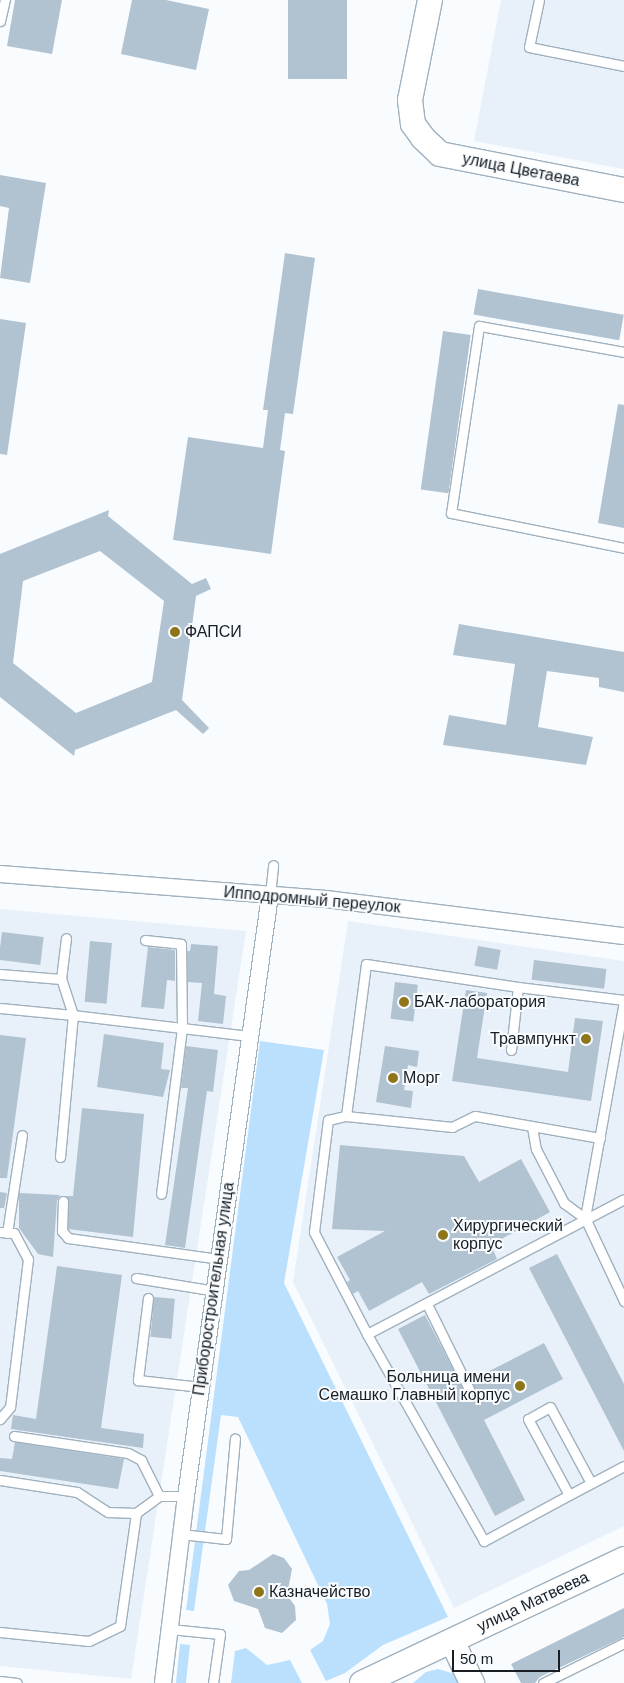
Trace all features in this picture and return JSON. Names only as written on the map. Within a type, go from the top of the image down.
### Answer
[{"type":"main road","name":"улица Цветаева","points":[[430,0],[410,100],[413,124],[423,138],[440,154],[624,190]]},
{"type":"main road","name":"улица Матвеева","points":[[377,1680],[452,1641],[624,1558]]},
{"type":"main road","points":[[452,1641],[472,1683]]},
{"type":"street","name":"Ипподромный переулок","points":[[0,874],[270,895],[624,936]]},
{"type":"street","name":"Приборостроительная улица","points":[[163,1683],[186,1496],[270,895]]},
{"type":"lane","points":[[0,21],[5,0]]},
{"type":"lane","points":[[539,0],[529,47],[624,66]]},
{"type":"lane","points":[[624,352],[479,326],[451,513],[624,548]]},
{"type":"lane","points":[[270,895],[273,866]]},
{"type":"lane","points":[[60,1157],[74,1015],[60,979],[66,938]]},
{"type":"lane","points":[[145,940],[181,944],[182,1028],[160,1194]]},
{"type":"lane","points":[[346,1116],[366,964],[624,1001],[585,1218]]},
{"type":"lane","points":[[0,974],[60,979]]},
{"type":"lane","points":[[511,1050],[518,987]]},
{"type":"lane","points":[[0,1008],[249,1036]]},
{"type":"lane","points":[[600,1138],[475,1116],[452,1127],[346,1116],[328,1120],[314,1232],[367,1334],[484,1541],[624,1466]]},
{"type":"lane","points":[[532,1126],[536,1149],[564,1202],[585,1218],[624,1301]]},
{"type":"lane","points":[[0,1419],[10,1406],[28,1259],[14,1233],[4,1232],[22,1135]]},
{"type":"lane","points":[[367,1334],[624,1199]]},
{"type":"lane","points":[[64,1201],[62,1231],[68,1238],[219,1258]]},
{"type":"lane","points":[[136,1278],[214,1291]]},
{"type":"lane","points":[[148,1298],[138,1380],[201,1387]]},
{"type":"lane","points":[[427,1304],[470,1391]]},
{"type":"lane","points":[[569,1495],[528,1419],[535,1415],[550,1407],[591,1483]]},
{"type":"lane","points":[[14,1436],[128,1453],[141,1460],[159,1496]]},
{"type":"lane","points":[[181,1534],[226,1540],[235,1438]]},
{"type":"lane","points":[[0,1480],[76,1492],[108,1512],[136,1513],[159,1496],[186,1496]]},
{"type":"lane","points":[[0,1632],[89,1641],[120,1626],[136,1513]]},
{"type":"lane","points":[[170,1629],[220,1634],[213,1683]]},
{"type":"lane","points":[[543,1683],[624,1643]]},
{"type":"lane","points":[[0,1681],[17,1683]]},
{"type":"shaded area","points":[[501,0],[624,0],[624,169],[474,141]]},
{"type":"shaded area","points":[[0,909],[246,931],[131,1679],[0,1666]]},
{"type":"shaded area","points":[[348,921],[624,961],[624,1526],[454,1608],[293,1282]]},
{"type":"shaded area","points":[[260,1041],[324,1050],[284,1283],[448,1617],[383,1645],[345,1673],[326,1681],[310,1650],[323,1641],[330,1624],[327,1604],[238,1417],[221,1415],[194,1611],[186,1610]]},
{"type":"shaded area","points":[[180,1644],[190,1645],[186,1683],[176,1683]]},
{"type":"shaded area","points":[[246,1648],[267,1665],[290,1660],[302,1683],[231,1683],[235,1651]]},
{"type":"shaded area","points":[[438,1669],[455,1674],[462,1683],[413,1683],[426,1672]]},
{"type":"building","points":[[15,0],[62,0],[52,54],[7,46]]},
{"type":"building","points":[[132,0],[166,0],[209,9],[196,70],[121,54]]},
{"type":"building","points":[[288,0],[347,0],[347,79],[288,79]]},
{"type":"building","points":[[0,175],[46,183],[30,283],[0,278],[9,208],[0,206]]},
{"type":"building","points":[[285,253],[315,258],[293,414],[285,413],[280,450],[285,451],[271,554],[173,540],[188,437],[263,448],[268,410],[263,410]]},
{"type":"building","points":[[478,289],[624,315],[619,340],[473,315]]},
{"type":"building","points":[[0,319],[26,323],[7,455],[0,454]]},
{"type":"building","points":[[443,331],[471,335],[448,493],[421,489]]},
{"type":"building","points":[[618,404],[624,405],[624,528],[598,523]]},
{"type":"building","name":"ФАПСИ","points":[[109,510],[108,516],[192,584],[206,578],[211,589],[196,596],[182,700],[209,728],[203,734],[176,710],[75,750],[74,756],[0,697],[0,554]],"holes":[[[100,551],[164,601],[152,682],[76,713],[13,663],[23,581]]]},
{"type":"building","points":[[459,624],[624,652],[624,692],[599,687],[599,678],[547,671],[538,727],[593,737],[586,765],[443,745],[449,715],[506,725],[515,664],[453,655]]},
{"type":"building","points":[[2,932],[44,937],[40,965],[0,960]]},
{"type":"building","points":[[90,941],[112,943],[107,1004],[85,1002]]},
{"type":"building","points":[[191,944],[218,946],[214,994],[226,996],[223,1024],[198,1021],[202,983],[188,982],[187,951],[190,951]]},
{"type":"building","points":[[478,946],[501,950],[497,970],[475,966]]},
{"type":"building","points":[[148,947],[175,950],[175,981],[167,980],[164,1009],[141,1007]]},
{"type":"building","points":[[534,960],[606,969],[604,989],[532,980]]},
{"type":"building","name":"БАК-лаборатория","points":[[395,982],[418,985],[413,1022],[390,1019]]},
{"type":"building","points":[[466,990],[487,993],[477,1058],[568,1072],[575,1018],[603,1021],[591,1101],[452,1081]]},
{"type":"building","points":[[104,1034],[164,1043],[161,1069],[170,1070],[163,1097],[97,1087]]},
{"type":"building","points":[[0,1035],[26,1038],[7,1178],[0,1178]]},
{"type":"building","points":[[186,1046],[218,1050],[213,1092],[207,1091],[185,1248],[165,1245],[188,1088],[181,1088]]},
{"type":"building","name":"Морг","points":[[385,1046],[419,1051],[417,1067],[408,1065],[404,1090],[413,1091],[411,1108],[376,1102]]},
{"type":"building","points":[[82,1108],[144,1114],[133,1237],[68,1229],[69,1201],[66,1196],[73,1196]]},
{"type":"building","points":[[340,1145],[464,1156],[479,1182],[521,1159],[550,1212],[491,1245],[497,1259],[429,1294],[422,1282],[369,1311],[358,1291],[353,1294],[347,1282],[350,1280],[337,1257],[385,1231],[332,1229]]},
{"type":"building","points":[[0,1192],[7,1193],[4,1208],[0,1208]]},
{"type":"building","points":[[19,1193],[60,1195],[57,1201],[53,1257],[38,1254],[19,1228]]},
{"type":"building","points":[[557,1254],[624,1384],[624,1451],[529,1268]]},
{"type":"building","points":[[57,1266],[122,1275],[101,1428],[144,1434],[143,1448],[11,1429],[13,1415],[36,1419]]},
{"type":"building","points":[[154,1297],[175,1299],[171,1339],[151,1337]]},
{"type":"building","name":"Больница имени Семашко Главный корпус","points":[[425,1315],[467,1396],[472,1397],[476,1392],[472,1380],[544,1343],[563,1379],[484,1420],[525,1500],[495,1516],[398,1329]]},
{"type":"building","points":[[15,1442],[124,1459],[118,1489],[0,1471],[0,1458],[12,1459]]},
{"type":"building","name":"Казначейство","points":[[273,1554],[284,1558],[292,1569],[287,1595],[295,1606],[296,1620],[282,1633],[265,1628],[258,1609],[234,1601],[228,1585],[239,1571],[249,1570]]},
{"type":"building","points":[[624,1608],[624,1637],[540,1677],[535,1683],[521,1683],[511,1664]]},
{"type":"place","name":"ФАПСИ","points":[[175,632]]},
{"type":"place","name":"БАК-лаборатория","points":[[404,1002]]},
{"type":"place","name":"Травмпункт","points":[[586,1039]]},
{"type":"place","name":"Морг","points":[[393,1078]]},
{"type":"place","name":"Хирургический корпус","points":[[443,1235]]},
{"type":"place","name":"Больница имени Семашко Главный корпус","points":[[520,1386]]},
{"type":"place","name":"Казначейство","points":[[259,1592]]}]
